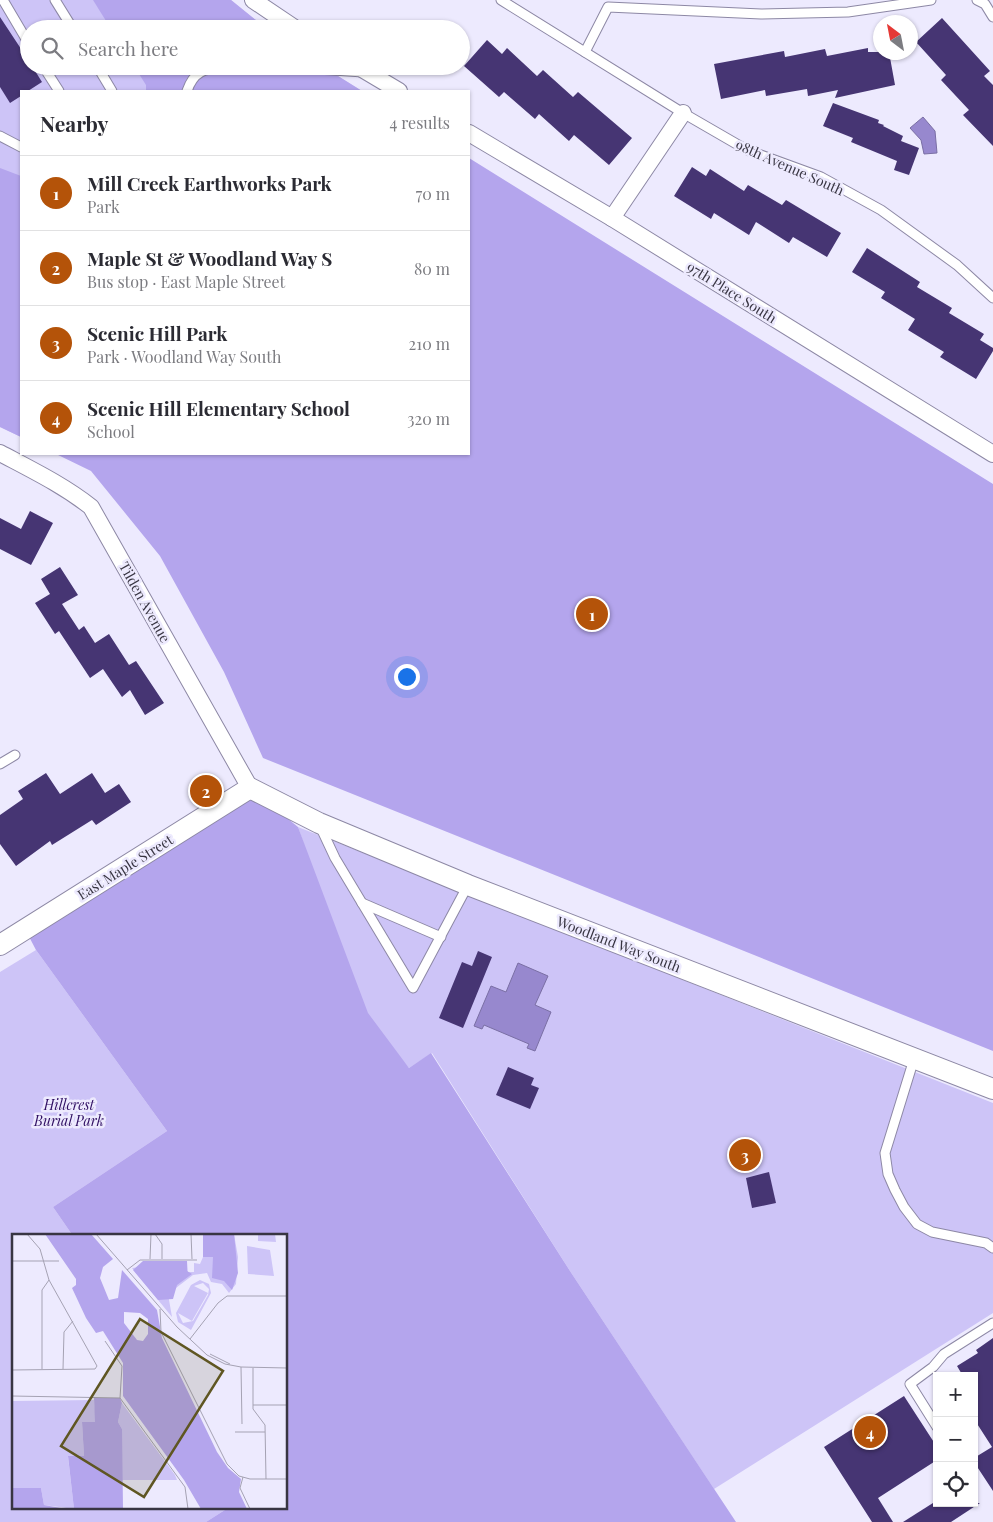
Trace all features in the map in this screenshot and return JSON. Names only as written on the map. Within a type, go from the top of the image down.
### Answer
[{"type":"street","points":[[253,0],[283,20]]},
{"type":"street","points":[[371,75],[397,90]]},
{"type":"street","points":[[612,218],[683,113]]},
{"type":"street","name":"97th Place South","points":[[470,134],[612,218],[993,454]]},
{"type":"street","name":"Tilden Avenue","points":[[0,453],[52,480],[75,494],[90,507],[250,788]]},
{"type":"street","name":"Woodland Way South","points":[[250,788],[319,824],[468,885],[993,1090]]},
{"type":"street","name":"East Maple Street","points":[[0,945],[250,788]]},
{"type":"lane","points":[[3,0],[20,29]]},
{"type":"lane","points":[[55,0],[67,20]]},
{"type":"lane","name":"98th Avenue South","points":[[501,0],[683,113],[747,150],[821,178],[880,210],[957,265],[993,298]]},
{"type":"lane","points":[[585,52],[608,7],[761,14],[848,12],[931,0]]},
{"type":"lane","points":[[977,0],[984,4],[993,18]]},
{"type":"lane","points":[[49,75],[58,90]]},
{"type":"lane","points":[[102,75],[111,90]]},
{"type":"lane","points":[[187,90],[190,82],[197,75]]},
{"type":"lane","points":[[0,136],[20,147]]},
{"type":"lane","points":[[0,764],[15,754]]},
{"type":"lane","points":[[319,824],[335,858],[413,988],[468,885]]},
{"type":"lane","points":[[362,903],[441,937]]},
{"type":"lane","points":[[914,1059],[885,1153],[888,1174],[904,1207],[917,1224],[932,1232],[986,1243],[993,1248]]},
{"type":"lane","points":[[933,1421],[910,1384],[933,1367],[944,1354],[993,1324]]},
{"type":"green space","points":[[0,0],[231,0],[256,20],[20,20],[20,75],[336,75],[360,90],[20,90],[20,437],[0,427]]},
{"type":"green space","points":[[298,827],[993,1103],[993,1313],[714,1489],[570,1271],[432,1053],[409,1068],[361,1012]]},
{"type":"green space","name":"Hillcrest Burial Park","points":[[36,950],[167,1131],[53,1207],[72,1234],[12,1234],[12,1510],[225,1510],[206,1522],[0,1522],[0,972]]},
{"type":"shaded area","points":[[93,0],[231,0],[256,20],[105,20]]},
{"type":"shaded area","points":[[140,75],[336,75],[360,90],[146,90],[146,85]]},
{"type":"shaded area","points":[[923,117],[935,131],[937,153],[924,154],[921,140],[910,128]]},
{"type":"shaded area","points":[[470,159],[993,484],[993,1051],[263,758],[224,672],[160,556],[91,471],[58,455],[470,455]]},
{"type":"shaded area","points":[[0,168],[20,176],[20,437],[0,427]]},
{"type":"shaded area","points":[[250,788],[298,827],[368,1013],[409,1068],[431,1053],[570,1271],[736,1522],[206,1522],[225,1510],[288,1510],[288,1234],[72,1234],[53,1207],[167,1131],[36,950],[25,929]]},
{"type":"shaded area","points":[[518,963],[548,976],[535,1005],[551,1012],[535,1051],[527,1048],[529,1044],[484,1025],[482,1029],[474,1026],[491,986],[506,992]]},
{"type":"building","points":[[0,17],[20,47],[20,75],[38,75],[42,82],[30,90],[20,90],[20,97],[10,103],[0,87]]},
{"type":"building","points":[[942,18],[990,71],[984,76],[993,85],[993,146],[963,115],[969,110],[941,80],[946,75],[918,44],[918,40]]},
{"type":"building","points":[[487,40],[502,54],[507,48],[537,76],[543,70],[573,97],[578,92],[632,138],[609,165],[574,135],[569,141],[539,114],[535,119],[504,92],[499,97],[470,71],[470,59]]},
{"type":"building","points":[[868,48],[868,52],[873,52],[873,60],[890,60],[895,85],[835,98],[838,90],[808,96],[807,89],[766,96],[765,90],[721,99],[714,64],[784,51],[785,57],[825,49],[827,56]]},
{"type":"building","points":[[833,103],[879,120],[878,123],[903,136],[901,141],[919,148],[909,175],[894,170],[897,161],[851,142],[853,138],[823,126]]},
{"type":"building","points":[[692,167],[706,176],[710,169],[744,191],[748,185],[782,205],[786,200],[841,233],[827,257],[793,237],[789,243],[756,222],[749,235],[714,213],[711,219],[674,196]]},
{"type":"building","points":[[867,248],[920,282],[917,287],[952,308],[949,313],[984,334],[980,340],[993,348],[993,351],[976,379],[940,357],[944,352],[908,330],[915,319],[881,298],[885,292],[852,272]]},
{"type":"building","points":[[30,511],[53,523],[31,565],[0,549],[0,518],[21,529]]},
{"type":"building","points":[[60,567],[78,595],[62,604],[79,630],[84,626],[95,643],[109,634],[129,665],[136,661],[164,703],[145,715],[130,690],[122,697],[103,669],[90,678],[59,631],[55,634],[35,603],[50,594],[41,579]]},
{"type":"building","points":[[46,773],[60,794],[92,773],[105,793],[119,784],[131,802],[96,825],[92,820],[52,845],[50,841],[16,866],[0,844],[0,815],[23,799],[18,791]]},
{"type":"building","points":[[478,951],[492,957],[463,1028],[439,1018],[462,962],[472,966]]},
{"type":"building","points":[[508,1067],[534,1078],[531,1085],[539,1088],[530,1109],[496,1095]]},
{"type":"building","points":[[769,1172],[776,1203],[752,1208],[746,1178]]},
{"type":"building","points":[[993,1338],[993,1491],[978,1468],[978,1456],[992,1447],[978,1425],[978,1372],[961,1372],[957,1366],[978,1353],[976,1350]]},
{"type":"building","points":[[904,1396],[933,1441],[933,1463],[878,1498],[893,1522],[872,1522],[824,1447]]},
{"type":"building","points":[[933,1503],[933,1507],[974,1507],[951,1522],[903,1522]]},
{"type":"place","name":"Mill Creek Earthworks Park","points":[[592,614]]},
{"type":"place","name":"Maple St & Woodland Way S","points":[[206,791]]},
{"type":"place","name":"Scenic Hill Park","points":[[745,1155]]},
{"type":"place","name":"Scenic Hill Elementary School","points":[[870,1432]]}]
